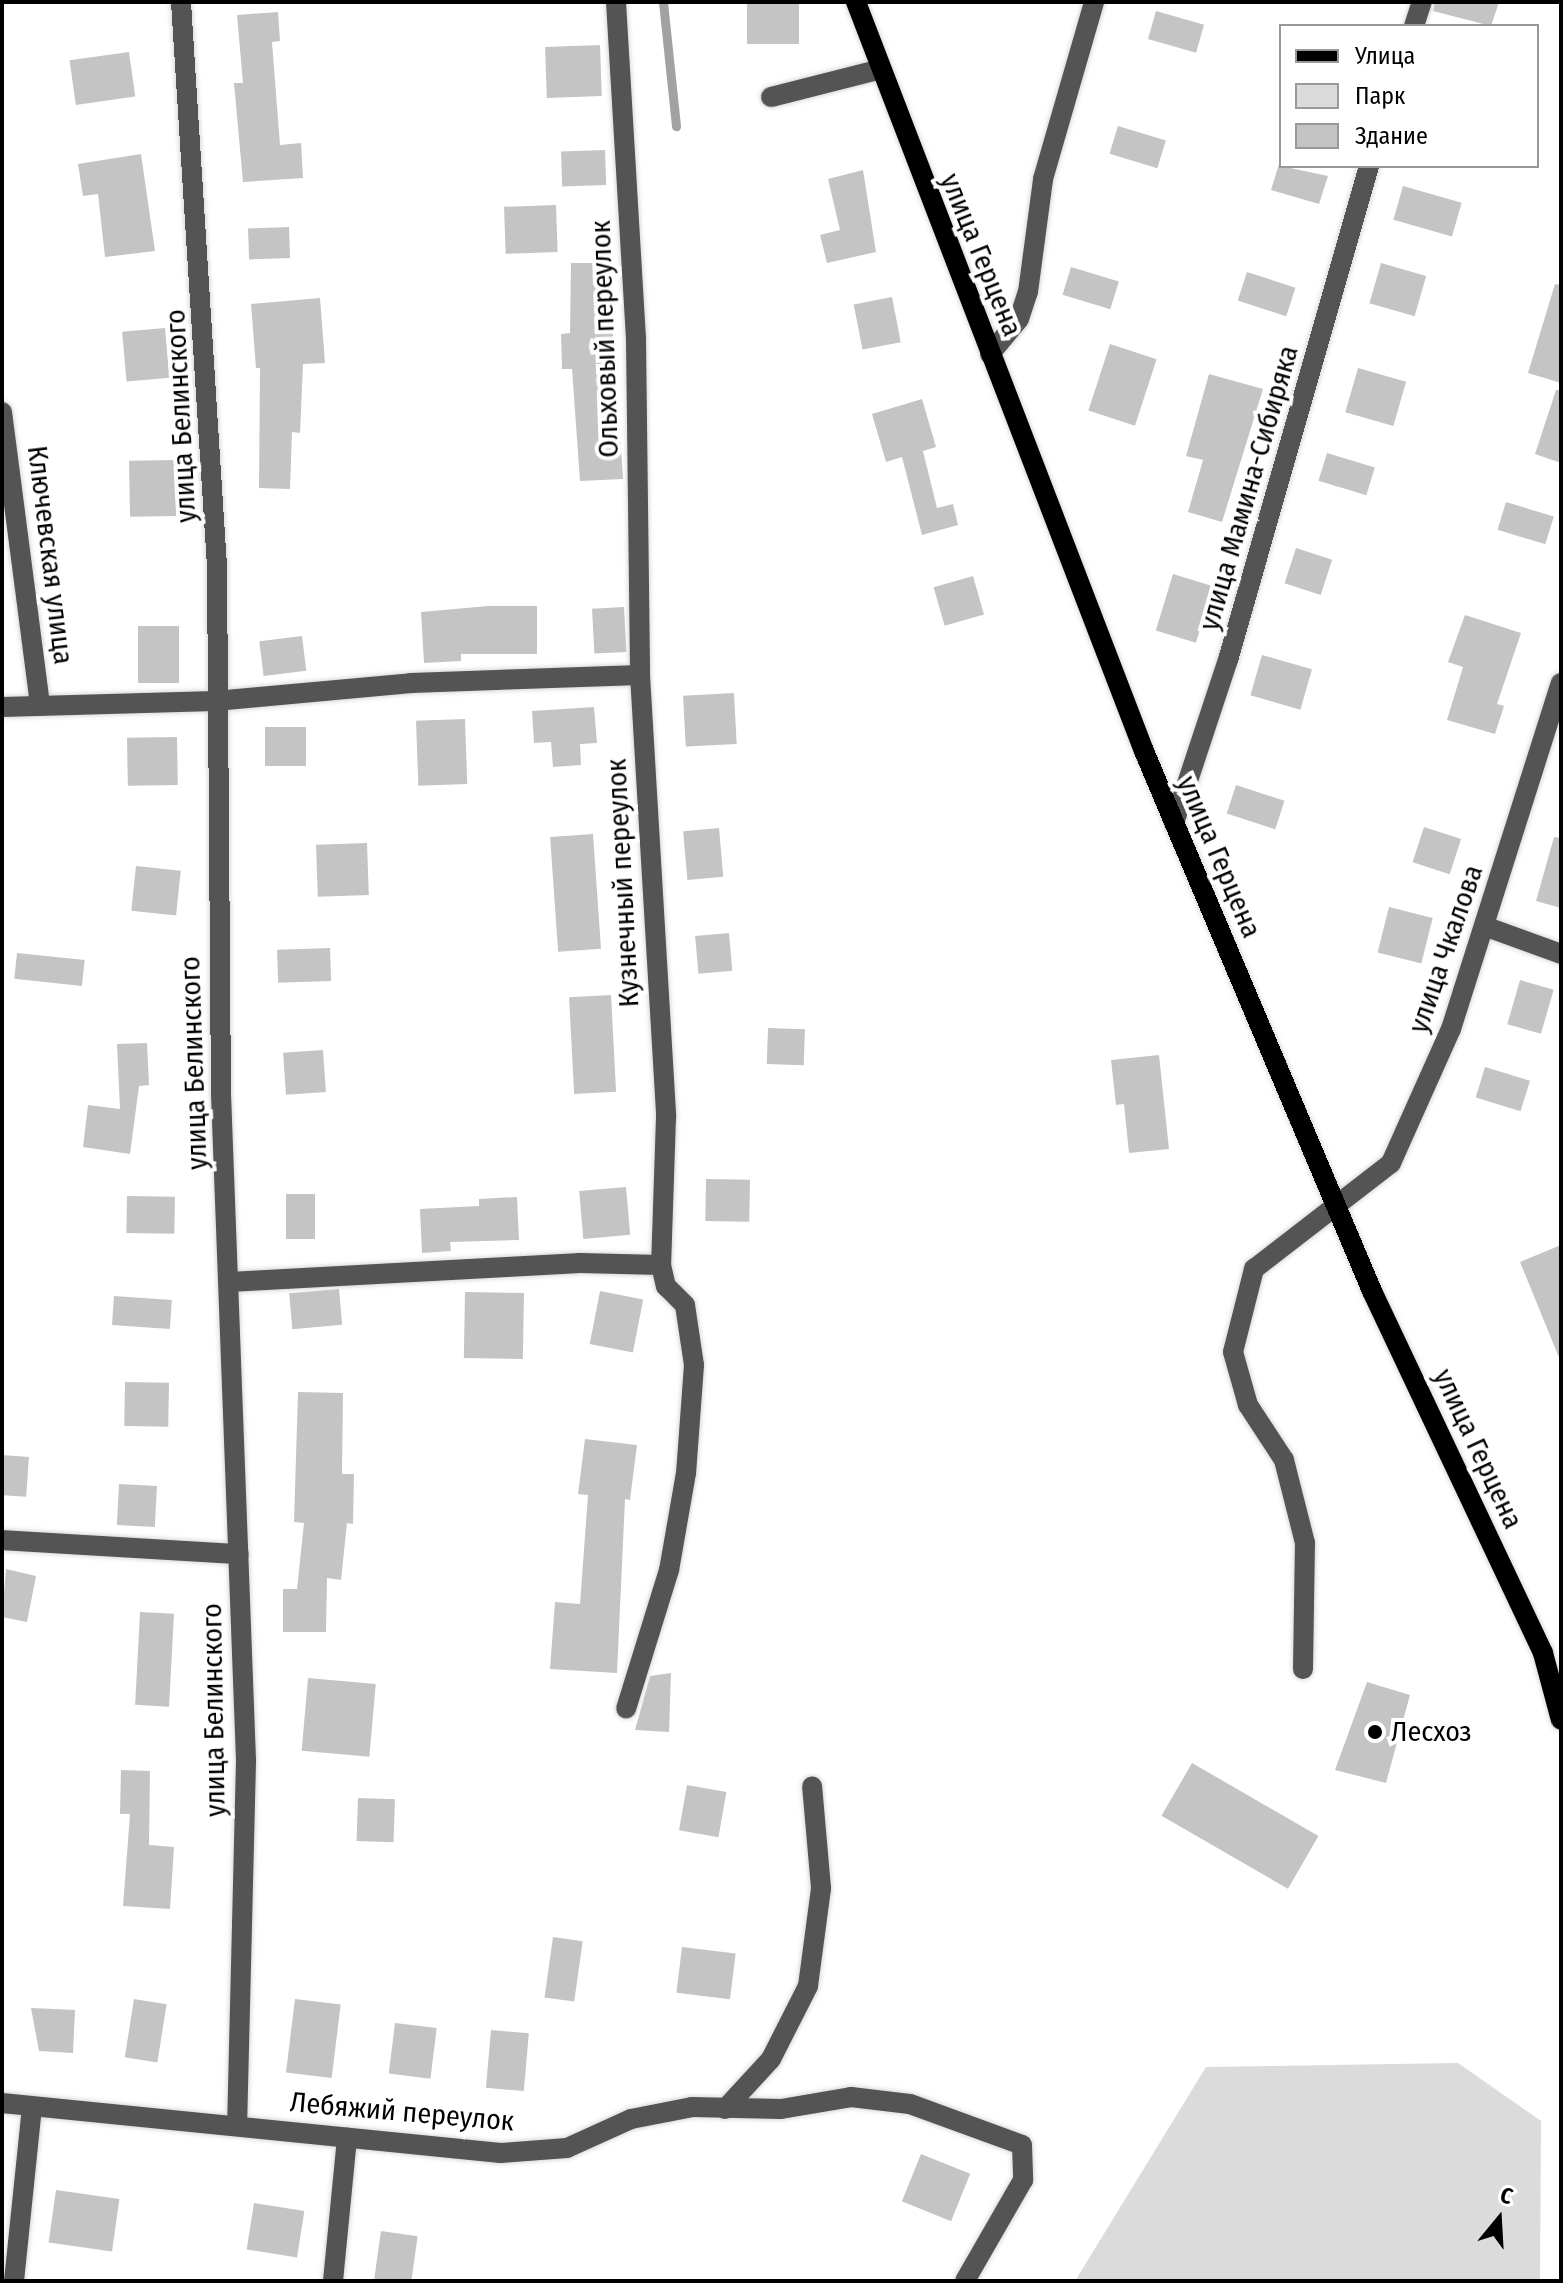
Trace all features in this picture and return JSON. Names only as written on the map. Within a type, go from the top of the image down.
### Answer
[{"type":"main road","name":"улица Герцена","points":[[856,2],[878,70],[1174,823],[1335,1203],[1543,1653],[1561,1720]]},
{"type":"street","name":"улица Белинского","points":[[181,2],[217,566],[215,701],[229,1282],[246,1761],[237,2124]]},
{"type":"street","name":"Ольховый переулок","points":[[616,2],[636,340],[640,675]]},
{"type":"street","points":[[990,354],[1019,319],[1028,292],[1043,179],[1094,2]]},
{"type":"street","points":[[1415,24],[1422,2]]},
{"type":"street","points":[[771,97],[878,70]]},
{"type":"street","name":"улица Мамина-Сибиряка","points":[[1174,823],[1236,631],[1368,168]]},
{"type":"street","name":"Ключевская улица","points":[[2,412],[40,706]]},
{"type":"street","points":[[2,707],[215,701],[411,683],[640,675]]},
{"type":"street","name":"Кузнечный переулок","points":[[626,1709],[669,1570],[686,1473],[694,1365],[685,1305],[666,1286],[661,1265],[666,1117],[640,675]]},
{"type":"street","name":"улица Чкалова","points":[[1303,1669],[1305,1543],[1284,1460],[1248,1405],[1233,1352],[1254,1269],[1335,1203],[1391,1163],[1451,1029],[1487,927],[1561,683]]},
{"type":"street","points":[[1487,927],[1561,954]]},
{"type":"street","points":[[229,1282],[580,1263],[661,1265]]},
{"type":"street","points":[[2,1540],[239,1554]]},
{"type":"street","points":[[725,2109],[771,2059],[808,1986],[821,1888],[812,1786]]},
{"type":"street","name":"Лебяжий переулок","points":[[2,2103],[237,2124],[500,2153],[553,2149],[631,2119],[692,2107],[781,2109],[851,2097],[910,2104],[1022,2145],[1023,2180],[965,2281]]},
{"type":"street","points":[[14,2281],[32,2107]]},
{"type":"street","points":[[333,2281],[347,2138]]},
{"type":"green space","points":[[1458,2063],[1541,2121],[1540,2281],[1075,2281],[1206,2067]]},
{"type":"building","points":[[747,2],[799,2],[799,44],[747,44]]},
{"type":"building","points":[[1435,2],[1499,2],[1492,24],[1433,11]]},
{"type":"building","points":[[1156,11],[1204,25],[1196,53],[1148,39]]},
{"type":"building","points":[[278,12],[280,41],[272,42],[280,145],[301,143],[303,178],[243,182],[234,83],[243,83],[237,15]]},
{"type":"building","points":[[600,45],[602,96],[547,98],[545,47]]},
{"type":"building","points":[[129,52],[135,97],[76,105],[70,60]]},
{"type":"building","points":[[1118,126],[1166,141],[1157,168],[1110,154]]},
{"type":"building","points":[[605,150],[606,185],[562,187],[561,152]]},
{"type":"building","points":[[141,154],[155,251],[105,257],[98,194],[83,196],[78,164]]},
{"type":"building","points":[[1279,164],[1279,168],[1328,176],[1319,204],[1271,190]]},
{"type":"building","points":[[863,170],[876,252],[827,263],[820,235],[840,230],[828,179]]},
{"type":"building","points":[[1403,186],[1462,203],[1452,236],[1393,220]]},
{"type":"building","points":[[556,205],[558,252],[506,254],[504,207]]},
{"type":"building","points":[[289,227],[290,258],[249,259],[248,228]]},
{"type":"building","points":[[571,263],[613,263],[613,400],[618,400],[623,479],[580,481],[572,369],[562,369],[561,334],[570,333]]},
{"type":"building","points":[[1381,263],[1426,276],[1415,316],[1369,303]]},
{"type":"building","points":[[1071,267],[1119,282],[1110,309],[1063,295]]},
{"type":"building","points":[[1247,272],[1296,288],[1286,316],[1238,301]]},
{"type":"building","points":[[1555,284],[1561,285],[1561,383],[1528,373]]},
{"type":"building","points":[[892,297],[901,342],[862,350],[854,304]]},
{"type":"building","points":[[320,298],[325,363],[303,364],[300,433],[292,432],[290,489],[259,488],[260,368],[256,368],[251,304]]},
{"type":"building","points":[[165,328],[169,378],[127,382],[122,332]]},
{"type":"building","points":[[1110,344],[1157,359],[1135,426],[1088,411]]},
{"type":"building","points":[[1358,368],[1406,382],[1393,426],[1345,412]]},
{"type":"building","points":[[1209,374],[1263,389],[1222,522],[1188,512],[1203,460],[1186,456]]},
{"type":"building","points":[[1556,390],[1561,390],[1561,463],[1535,454]]},
{"type":"building","points":[[922,399],[936,447],[923,451],[937,508],[953,504],[958,525],[922,535],[902,457],[886,462],[872,414]]},
{"type":"building","points":[[1327,453],[1375,468],[1366,495],[1319,481]]},
{"type":"building","points":[[177,460],[178,516],[130,517],[129,461]]},
{"type":"building","points":[[1506,502],[1554,517],[1545,544],[1498,530]]},
{"type":"building","points":[[1296,548],[1332,560],[1321,595],[1285,583]]},
{"type":"building","points":[[1173,574],[1213,586],[1196,643],[1156,630]]},
{"type":"building","points":[[973,576],[984,614],[945,626],[934,587]]},
{"type":"building","points":[[488,606],[537,606],[537,654],[461,654],[461,661],[424,663],[421,612]]},
{"type":"building","points":[[624,607],[626,652],[594,654],[592,609]]},
{"type":"building","points":[[1465,615],[1521,633],[1497,704],[1504,706],[1495,734],[1447,720],[1463,667],[1448,662]]},
{"type":"building","points":[[138,626],[179,626],[179,683],[138,683]]},
{"type":"building","points":[[302,636],[306,671],[264,676],[259,641]]},
{"type":"building","points":[[1262,655],[1312,669],[1300,710],[1250,695]]},
{"type":"building","points":[[734,693],[737,744],[686,747],[683,696]]},
{"type":"building","points":[[594,707],[597,743],[580,744],[581,765],[553,767],[551,742],[534,743],[532,711]]},
{"type":"building","points":[[465,719],[467,784],[418,786],[416,721]]},
{"type":"building","points":[[265,727],[306,727],[306,766],[265,766]]},
{"type":"building","points":[[177,737],[178,785],[128,786],[127,738]]},
{"type":"building","points":[[1236,785],[1285,801],[1275,829],[1227,814]]},
{"type":"building","points":[[1424,827],[1461,839],[1450,874],[1413,862]]},
{"type":"building","points":[[719,828],[723,877],[687,880],[683,831]]},
{"type":"building","points":[[593,834],[601,949],[558,952],[550,837]]},
{"type":"building","points":[[1554,837],[1561,838],[1561,908],[1536,901]]},
{"type":"building","points":[[367,843],[369,895],[318,897],[316,845]]},
{"type":"building","points":[[136,866],[181,871],[176,915],[131,911]]},
{"type":"building","points":[[1389,907],[1433,918],[1421,963],[1378,953]]},
{"type":"building","points":[[729,933],[732,971],[698,974],[695,936]]},
{"type":"building","points":[[330,948],[331,981],[278,983],[277,950]]},
{"type":"building","points":[[17,953],[85,960],[82,986],[14,979]]},
{"type":"building","points":[[1520,980],[1554,990],[1541,1034],[1507,1024]]},
{"type":"building","points":[[611,995],[616,1092],[574,1094],[569,997]]},
{"type":"building","points":[[768,1028],[805,1029],[804,1065],[767,1064]]},
{"type":"building","points":[[147,1043],[149,1085],[139,1086],[130,1154],[83,1147],[88,1105],[120,1109],[117,1044]]},
{"type":"building","points":[[323,1050],[326,1092],[286,1095],[283,1053]]},
{"type":"building","points":[[1159,1055],[1169,1149],[1129,1153],[1124,1104],[1116,1105],[1111,1060]]},
{"type":"building","points":[[1485,1067],[1530,1081],[1521,1111],[1476,1098]]},
{"type":"building","points":[[706,1179],[750,1180],[749,1222],[705,1221]]},
{"type":"building","points":[[626,1187],[630,1235],[583,1239],[579,1191]]},
{"type":"building","points":[[286,1194],[315,1194],[315,1239],[286,1239]]},
{"type":"building","points":[[127,1196],[175,1197],[174,1234],[126,1233]]},
{"type":"building","points":[[517,1197],[519,1240],[450,1242],[451,1251],[422,1253],[420,1209],[479,1206],[479,1199]]},
{"type":"building","points":[[1561,1245],[1561,1360],[1560,1360],[1520,1262]]},
{"type":"building","points":[[339,1289],[342,1325],[292,1329],[289,1293]]},
{"type":"building","points":[[600,1291],[643,1299],[633,1352],[590,1344]]},
{"type":"building","points":[[465,1292],[524,1293],[523,1359],[464,1358]]},
{"type":"building","points":[[114,1296],[172,1300],[170,1329],[112,1325]]},
{"type":"building","points":[[125,1382],[169,1383],[168,1427],[124,1426]]},
{"type":"building","points":[[298,1392],[343,1393],[342,1474],[354,1474],[353,1524],[347,1523],[341,1580],[327,1578],[326,1632],[283,1632],[283,1589],[297,1589],[304,1523],[294,1522]]},
{"type":"building","points":[[585,1439],[637,1445],[630,1500],[625,1499],[617,1673],[550,1669],[555,1602],[580,1604],[588,1495],[578,1494]]},
{"type":"building","points":[[2,1455],[29,1457],[26,1497],[2,1495]]},
{"type":"building","points":[[119,1484],[157,1486],[155,1527],[117,1525]]},
{"type":"building","points":[[6,1569],[36,1576],[27,1622],[2,1617]]},
{"type":"building","points":[[140,1612],[174,1614],[169,1707],[135,1705]]},
{"type":"building","points":[[671,1673],[669,1732],[635,1730],[650,1676]]},
{"type":"building","points":[[308,1678],[376,1684],[369,1757],[302,1751]]},
{"type":"building","name":"Лесхоз","points":[[1367,1682],[1410,1695],[1386,1783],[1335,1770]]},
{"type":"building","points":[[1192,1763],[1318,1836],[1288,1889],[1162,1816]]},
{"type":"building","points":[[121,1770],[150,1771],[149,1845],[174,1847],[170,1909],[123,1906],[130,1814],[120,1814]]},
{"type":"building","points":[[687,1785],[726,1792],[718,1837],[679,1830]]},
{"type":"building","points":[[358,1798],[395,1799],[393,1842],[356,1841]]},
{"type":"building","points":[[553,1937],[583,1941],[574,2002],[545,1997]]},
{"type":"building","points":[[682,1947],[736,1954],[730,1999],[676,1993]]},
{"type":"building","points":[[134,1999],[167,2004],[157,2062],[125,2057]]},
{"type":"building","points":[[295,1999],[341,2005],[332,2078],[286,2072]]},
{"type":"building","points":[[31,2008],[75,2010],[73,2053],[39,2051]]},
{"type":"building","points":[[395,2023],[437,2028],[430,2079],[389,2074]]},
{"type":"building","points":[[491,2030],[529,2033],[524,2091],[486,2088]]},
{"type":"building","points":[[921,2154],[970,2174],[951,2221],[902,2201]]},
{"type":"building","points":[[56,2190],[119,2199],[112,2251],[49,2242]]},
{"type":"building","points":[[254,2203],[304,2211],[297,2257],[247,2249]]},
{"type":"building","points":[[381,2231],[418,2236],[411,2281],[374,2281]]},
{"type":"waterway","points":[[663,2],[676,126]]},
{"type":"place","name":"Лесхоз","points":[[1375,1732]]}]
